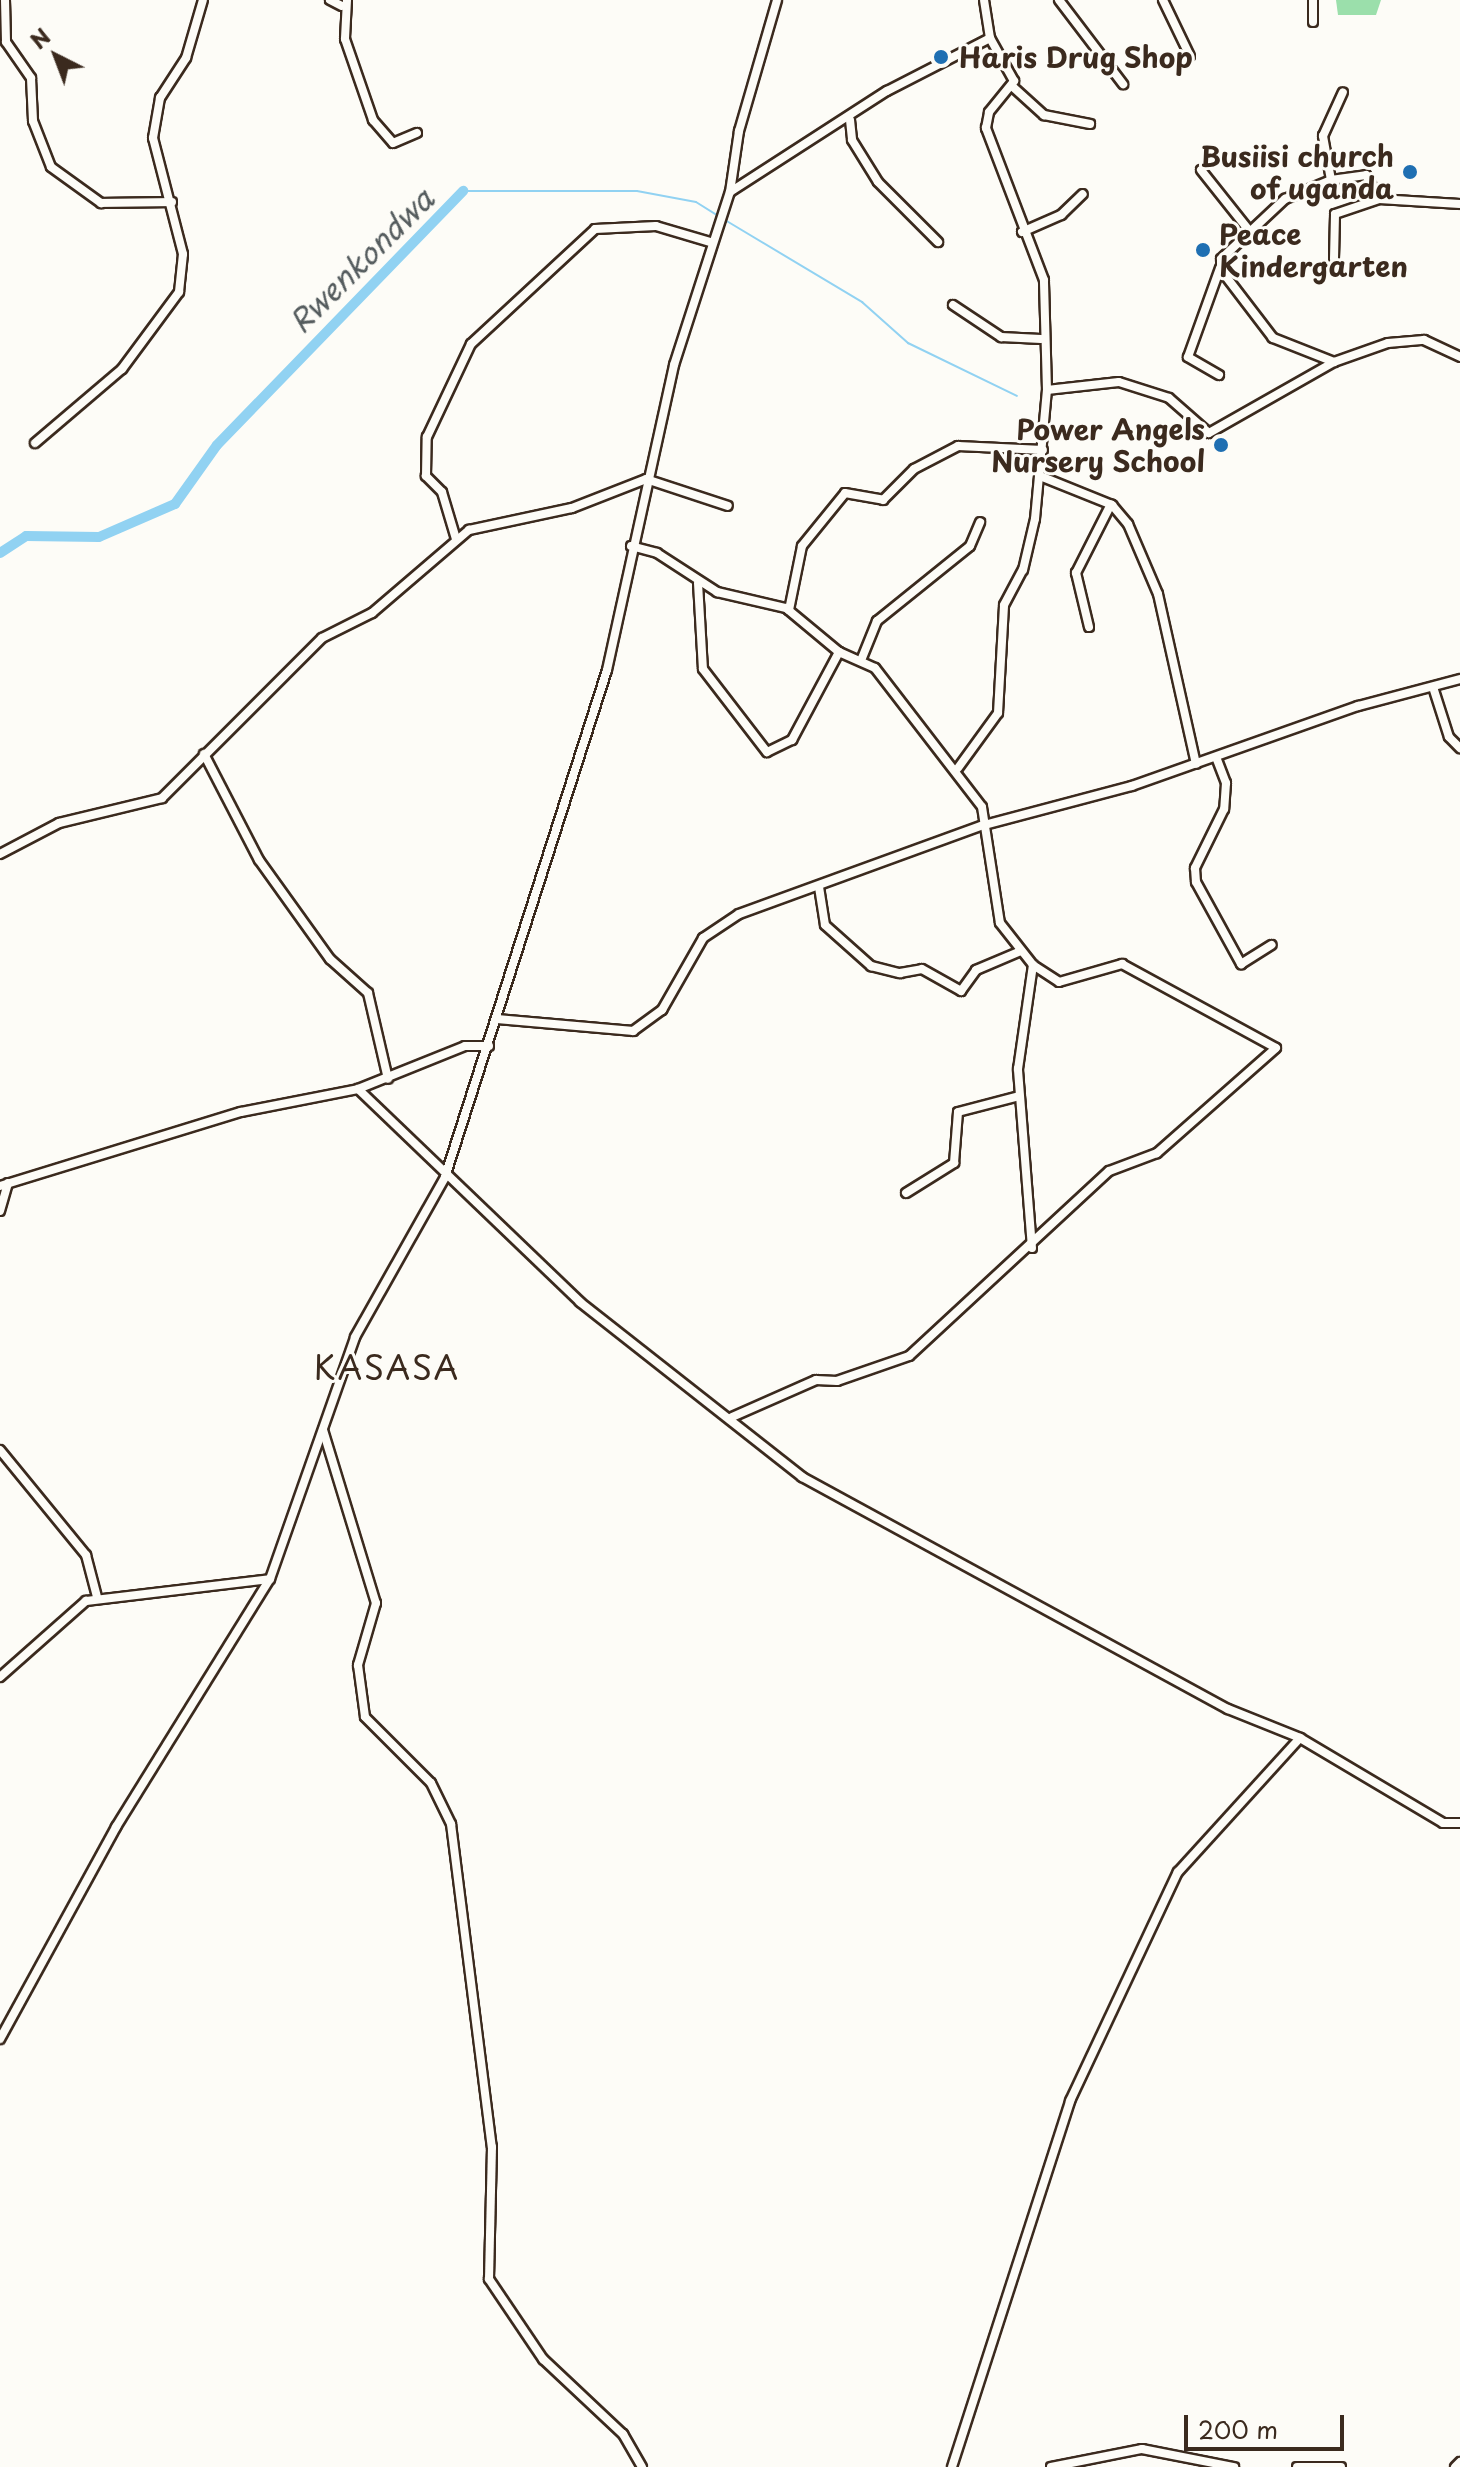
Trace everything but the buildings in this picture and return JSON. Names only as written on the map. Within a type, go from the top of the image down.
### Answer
[{"type":"street","points":[[5,0],[6,42],[31,78],[33,121],[51,167],[101,203],[172,202]]},
{"type":"street","points":[[35,443],[122,369],[171,306],[184,268],[155,119],[203,0]]},
{"type":"street","points":[[330,0],[344,3],[349,53],[373,120],[393,143],[417,133]]},
{"type":"street","points":[[730,192],[739,131],[777,0]]},
{"type":"street","points":[[984,0],[990,38],[1013,87],[1044,115],[1090,124]]},
{"type":"street","points":[[1059,0],[1123,84]]},
{"type":"street","points":[[1163,0],[1190,56]]},
{"type":"street","points":[[1313,0],[1313,22]]},
{"type":"street","points":[[0,2039],[116,1827],[270,1579],[355,1337],[445,1177],[607,670],[646,479],[721,201],[730,192],[850,120],[887,91],[990,38]]},
{"type":"street","points":[[958,768],[996,722],[1004,605],[1023,570],[1043,450],[1047,390],[1041,339],[1044,280],[1022,232],[986,128],[989,112],[1013,87]]},
{"type":"street","points":[[1331,180],[1323,136],[1343,92]]},
{"type":"street","points":[[850,120],[852,140],[878,182],[938,242]]},
{"type":"street","points":[[1201,170],[1248,229]]},
{"type":"street","points":[[1219,375],[1188,357],[1220,268],[1248,229],[1293,194],[1331,180],[1368,176],[1379,199]]},
{"type":"street","points":[[1022,232],[1061,215],[1083,194]]},
{"type":"street","points":[[1334,259],[1335,214],[1379,199],[1460,204]]},
{"type":"street","points":[[456,539],[442,492],[425,474],[427,437],[471,344],[595,229],[656,226],[710,242]]},
{"type":"street","points":[[1220,268],[1278,343],[1334,362]]},
{"type":"street","points":[[953,305],[1001,337],[1041,339]]},
{"type":"street","points":[[1047,390],[1119,382],[1169,398],[1209,433],[1334,362],[1417,339],[1460,357]]},
{"type":"street","points":[[789,610],[802,546],[845,493],[883,500],[914,469],[958,446],[1043,450]]},
{"type":"street","points":[[1040,476],[1111,504],[1128,524],[1157,591],[1196,764]]},
{"type":"street","points":[[0,854],[59,823],[156,802],[322,638],[372,613],[469,530],[572,508],[646,479],[728,506]]},
{"type":"street","points":[[1089,627],[1076,573],[1111,504]]},
{"type":"street","points":[[452,522],[469,530]]},
{"type":"street","points":[[862,658],[877,621],[970,546],[980,522]]},
{"type":"street","points":[[631,546],[657,553],[698,583],[789,610],[839,652],[862,658],[958,768],[984,825],[1000,923],[1033,965],[1059,982],[1122,964],[1276,1048],[1157,1153],[1109,1171],[1032,1248],[909,1356],[837,1381],[816,1380],[732,1417]]},
{"type":"street","points":[[698,583],[703,669],[767,752],[792,740],[839,652]]},
{"type":"street","points":[[497,1019],[633,1031],[662,1010],[703,938],[719,925],[984,825],[1196,764],[1460,679]]},
{"type":"street","points":[[1433,687],[1449,737],[1460,748]]},
{"type":"street","points":[[204,754],[259,860],[330,959],[368,993],[388,1079]]},
{"type":"street","points":[[1216,757],[1226,783],[1224,809],[1195,868],[1196,882],[1241,964],[1271,945]]},
{"type":"street","points":[[819,887],[825,925],[871,966],[900,973],[922,969],[961,991],[976,970],[1021,951]]},
{"type":"street","points":[[1032,1248],[1019,1096],[1019,1029],[1033,965]]},
{"type":"street","points":[[0,1211],[4,1184],[214,1119],[358,1089],[455,1049],[489,1046]]},
{"type":"street","points":[[358,1089],[445,1177],[580,1302],[843,1502],[1228,1709],[1300,1738],[1443,1823],[1460,1823]]},
{"type":"street","points":[[906,1193],[954,1163],[958,1112],[1019,1096]]},
{"type":"street","points":[[323,1429],[376,1603],[358,1665],[365,1717],[436,1790],[454,1838],[492,2147],[489,2279],[543,2359],[623,2434],[642,2467]]},
{"type":"street","points":[[0,1450],[86,1555],[97,1597]]},
{"type":"street","points":[[0,1677],[77,1605],[97,1597],[270,1579]]},
{"type":"street","points":[[952,2467],[1070,2101],[1178,1872],[1300,1738]]},
{"type":"street","points":[[1051,2467],[1142,2449],[1234,2467]]},
{"type":"street","points":[[1455,2467],[1460,2462]]},
{"type":"street","points":[[1297,2467],[1341,2467]]},
{"type":"green space","points":[[1336,0],[1381,0],[1376,15],[1338,15]]},
{"type":"waterway","name":"Rwenkondwa","points":[[463,191],[637,191],[696,202],[720,217]]},
{"type":"waterway","name":"Rwenkondwa","points":[[0,553],[26,536],[99,537],[175,504],[217,445],[463,191]]},
{"type":"waterway","name":"Rwenkondwa","points":[[725,220],[862,302],[908,343],[1017,396]]},
{"type":"place","name":"Haris Drug Shop","points":[[941,57]]},
{"type":"place","name":"Busiisi church of uganda","points":[[1410,172]]},
{"type":"place","name":"Peace Kindergarten","points":[[1203,250]]},
{"type":"place","name":"Power Angels Nursery School","points":[[1221,445]]},
{"type":"district","name":"KASASA","points":[[387,1367]]}]
